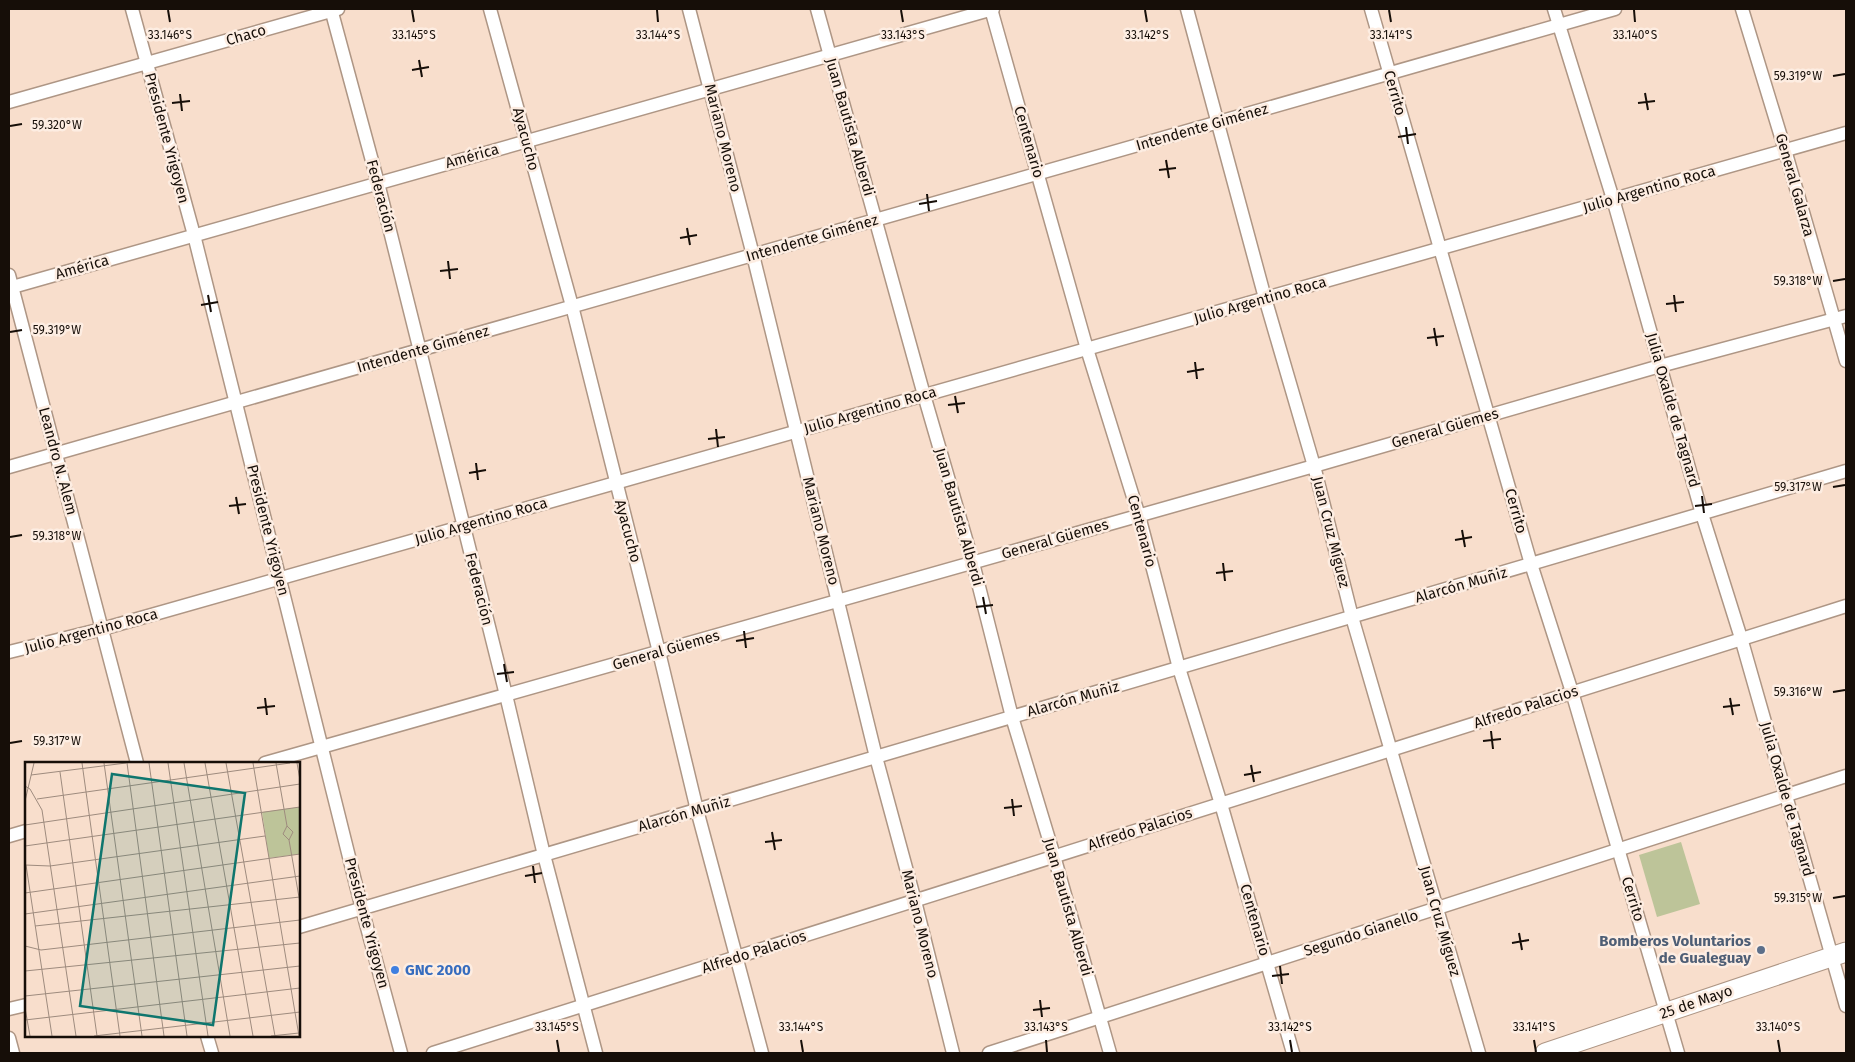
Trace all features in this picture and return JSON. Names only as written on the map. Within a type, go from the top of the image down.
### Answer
[{"type":"street","name":"Presidente Yrigoyen","points":[[132,9],[194,235],[362,909],[401,1053]]},
{"type":"street","name":"Ayacucho","points":[[490,9],[572,306],[697,810],[762,1053]]},
{"type":"street","name":"Mariano Moreno","points":[[689,9],[753,255],[876,757],[953,1053]]},
{"type":"street","name":"Juan Bautista Alberdi","points":[[817,9],[924,395],[973,562],[1012,717],[1110,1053]]},
{"type":"street","name":"América","points":[[10,283],[194,235],[992,9]]},
{"type":"street","name":"Centenario","points":[[992,9],[1087,349],[1138,516],[1178,668],[1221,804],[1293,1053]]},
{"type":"street","name":"Juan Cruz Míguez","points":[[1187,9],[1265,298],[1314,466],[1352,617],[1479,1053]]},
{"type":"street","name":"Cerrito","points":[[1371,9],[1531,564],[1572,692],[1678,1053]]},
{"type":"street","name":"Julia Oxalde de Tagnard","points":[[1554,9],[1613,199],[1702,514],[1741,638],[1786,795],[1839,954],[1846,1006]]},
{"type":"street","name":"Intendente Giménez","points":[[9,466],[1616,9]]},
{"type":"street","name":"General Galarza","points":[[1742,9],[1785,150],[1840,317],[1846,362]]},
{"type":"street","name":"Chaco","points":[[9,102],[334,10]]},
{"type":"street","name":"Federación","points":[[334,10],[506,695],[544,855],[596,1053]]},
{"type":"street","name":"Julio Argentino Roca","points":[[9,652],[102,629],[1846,133]]},
{"type":"street","name":"Leandro N. Alem","points":[[10,283],[137,762]]},
{"type":"street","name":"General Güemes","points":[[269,762],[1660,366],[1840,317]]},
{"type":"street","name":"Alarcón Muñiz","points":[[300,927],[1846,471]]},
{"type":"street","name":"Alfredo Palacios","points":[[433,1053],[1846,606]]},
{"type":"street","name":"Segundo Gianello","points":[[989,1053],[1846,776]]},
{"type":"street","points":[[9,836],[25,831]]},
{"type":"street","name":"25 de Mayo","points":[[1545,1053],[1839,954]]},
{"type":"street","points":[[9,1010],[25,1005]]},
{"type":"street","points":[[207,1037],[212,1053]]},
{"type":"street","points":[[9,1038],[13,1053]]},
{"type":"green space","points":[[1681,842],[1700,904],[1657,917],[1639,855]]},
{"type":"place","name":"Bomberos Voluntarios de Gualeguay","points":[[1761,950]]},
{"type":"place","name":"GNC 2000","points":[[395,970]]}]
